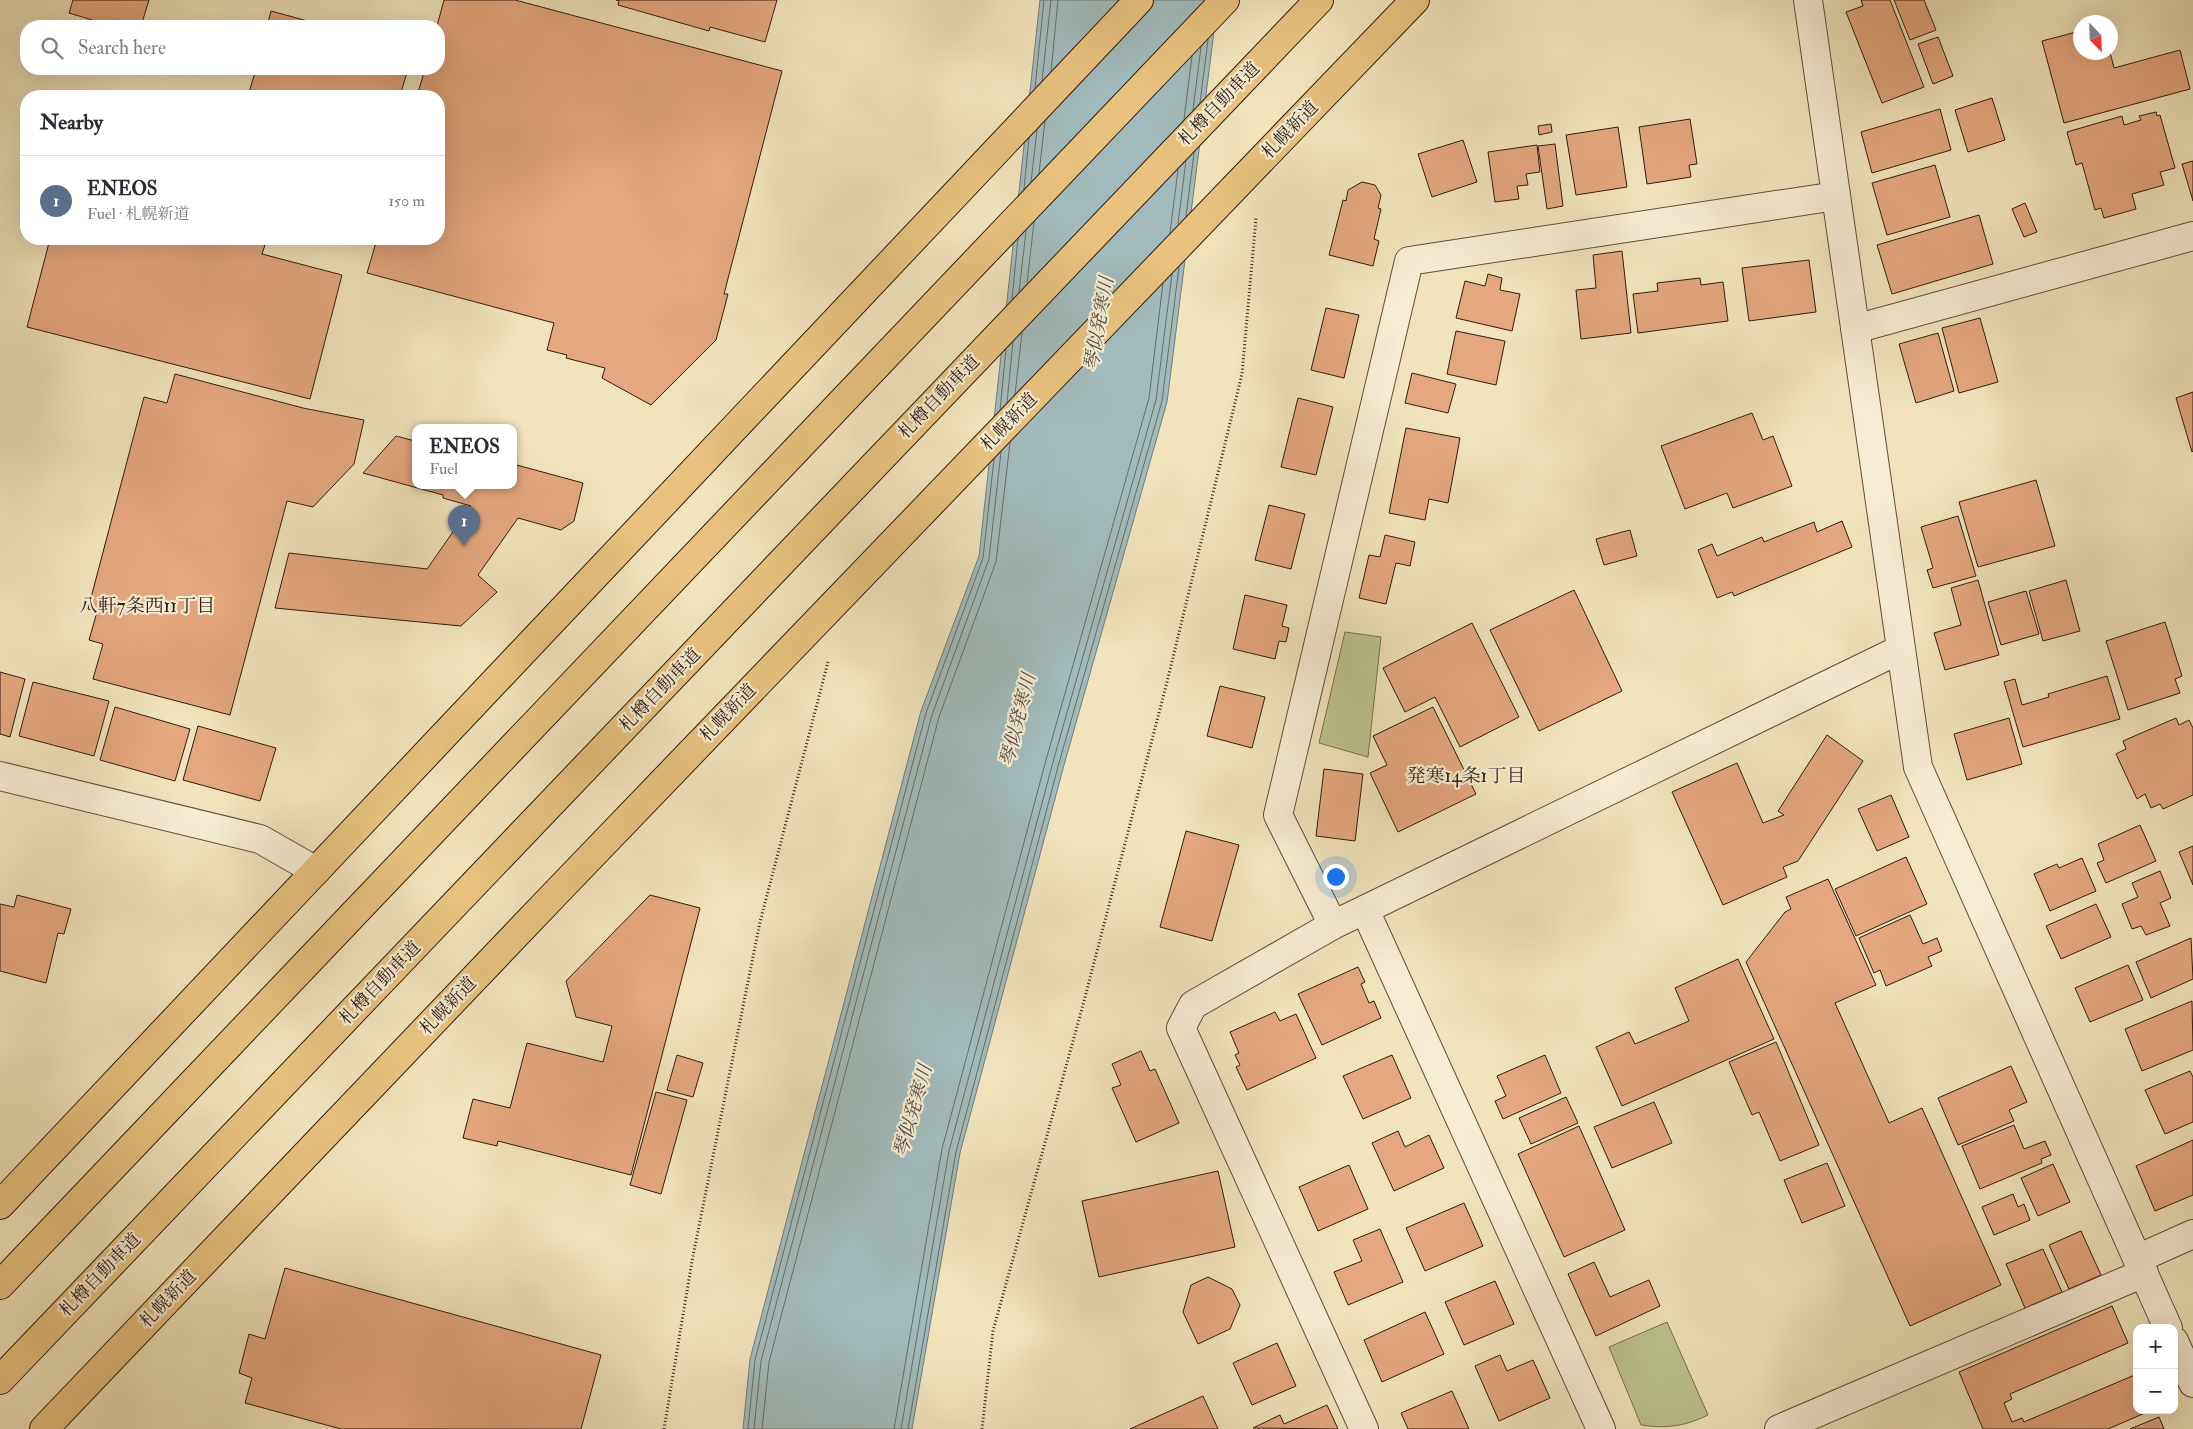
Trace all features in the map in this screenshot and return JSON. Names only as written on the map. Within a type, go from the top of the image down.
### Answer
[{"type":"highway","points":[[0,1205],[1139,0]]},
{"type":"highway","points":[[0,1285],[1225,0]]},
{"type":"highway","name":"札樽自動車道","points":[[0,1380],[1319,0]]},
{"type":"highway","name":"札幌新道","points":[[44,1429],[737,704],[1415,0]]},
{"type":"street","points":[[1808,0],[1918,767],[2166,1324]]},
{"type":"street","points":[[1333,925],[1278,815],[1409,261],[1836,196]]},
{"type":"street","points":[[1855,329],[2193,236]]},
{"type":"street","points":[[1364,1429],[1181,1028],[1193,1004],[1333,925],[1901,649]]},
{"type":"street","points":[[0,776],[260,839],[316,871]]},
{"type":"street","points":[[1365,910],[1601,1429]]},
{"type":"street","points":[[1779,1429],[2141,1266],[2193,1234]]},
{"type":"street","points":[[2178,1350],[2193,1383]]},
{"type":"path","points":[[982,1429],[993,1331],[1083,1005],[1164,695],[1242,374],[1257,208]]},
{"type":"path","points":[[664,1429],[692,1261],[760,922],[829,656]]},
{"type":"green space","points":[[1345,632],[1381,637],[1368,757],[1319,743]]},
{"type":"green space","points":[[1667,1322],[1708,1415],[1676,1426],[1641,1425],[1609,1347]]},
{"type":"water","name":"琴似発寒川","points":[[1040,0],[1218,0],[1167,402],[1064,765],[960,1153],[912,1429],[743,1429],[750,1359],[921,711],[979,556]]},
{"type":"building","points":[[73,0],[149,0],[143,20],[92,20],[69,13]]},
{"type":"building","points":[[444,0],[515,0],[782,71],[724,294],[728,294],[716,340],[651,405],[602,378],[605,368],[566,358],[567,355],[547,350],[554,323],[367,273],[375,245],[445,245],[445,90],[419,90],[423,75],[445,75],[445,20],[439,20]]},
{"type":"building","points":[[616,0],[777,0],[765,42],[710,27],[709,31],[618,5],[619,1]]},
{"type":"building","points":[[1861,0],[1890,0],[1924,87],[1882,103],[1846,12],[1863,6]]},
{"type":"building","points":[[1894,0],[1924,0],[1936,30],[1910,40]]},
{"type":"building","points":[[271,11],[304,20],[269,20]]},
{"type":"building","points":[[2073,33],[2073,60],[2112,60],[2114,68],[2180,50],[2190,89],[2064,123],[2042,41]]},
{"type":"building","points":[[1938,37],[1953,76],[1933,84],[1918,44]]},
{"type":"building","points":[[254,75],[406,75],[402,90],[250,90]]},
{"type":"building","points":[[1992,98],[2005,140],[1968,152],[1955,110]]},
{"type":"building","points":[[1940,109],[1951,150],[1872,173],[1861,132]]},
{"type":"building","points":[[2156,112],[2157,116],[2160,115],[2175,168],[2160,172],[2164,185],[2132,194],[2136,209],[2104,218],[2101,208],[2095,210],[2082,163],[2076,165],[2067,132],[2122,116],[2124,125],[2141,120],[2139,116]]},
{"type":"building","points":[[1690,119],[1697,164],[1689,165],[1691,177],[1647,184],[1639,127]]},
{"type":"building","points":[[1551,124],[1552,132],[1539,135],[1538,126]]},
{"type":"building","points":[[1618,127],[1627,187],[1576,195],[1566,135]]},
{"type":"building","points":[[1463,140],[1477,182],[1432,197],[1418,154]]},
{"type":"building","points":[[1555,144],[1563,206],[1547,209],[1538,146]]},
{"type":"building","points":[[1537,145],[1540,172],[1526,174],[1528,185],[1517,186],[1519,199],[1495,202],[1488,152]]},
{"type":"building","points":[[2193,161],[2193,201],[2182,164]]},
{"type":"building","points":[[1935,165],[1950,217],[1887,235],[1872,183]]},
{"type":"building","points":[[1362,182],[1375,185],[1381,195],[1378,208],[1381,209],[1374,239],[1379,241],[1373,266],[1329,255],[1343,200],[1346,201],[1348,190]]},
{"type":"building","points":[[2025,203],[2037,232],[2024,237],[2012,209]]},
{"type":"building","points":[[1979,215],[1993,264],[1892,294],[1877,245]]},
{"type":"building","points":[[48,245],[265,245],[262,254],[342,275],[310,399],[27,327]]},
{"type":"building","points":[[1622,251],[1631,333],[1581,339],[1576,290],[1596,288],[1593,255]]},
{"type":"building","points":[[1809,260],[1816,312],[1749,321],[1742,268]]},
{"type":"building","points":[[1488,274],[1502,278],[1500,290],[1520,294],[1512,331],[1456,318],[1465,281],[1485,286]]},
{"type":"building","points":[[1700,278],[1701,285],[1723,282],[1728,321],[1638,333],[1633,294],[1658,291],[1657,283]]},
{"type":"building","points":[[1326,308],[1359,315],[1344,378],[1311,370]]},
{"type":"building","points":[[1980,318],[1998,382],[1959,393],[1942,328]]},
{"type":"building","points":[[1456,331],[1505,341],[1496,385],[1447,374]]},
{"type":"building","points":[[1938,333],[1954,391],[1916,403],[1899,344]]},
{"type":"building","points":[[1412,373],[1456,384],[1448,413],[1405,403]]},
{"type":"building","points":[[175,374],[303,408],[364,420],[354,464],[313,507],[287,501],[230,715],[93,679],[103,644],[89,640],[97,612],[88,609],[144,397],[167,403]]},
{"type":"building","points":[[2193,392],[2193,451],[2192,452],[2176,398]]},
{"type":"building","points":[[1298,398],[1333,407],[1316,475],[1281,467]]},
{"type":"building","points":[[1752,413],[1763,440],[1773,436],[1792,486],[1733,508],[1727,493],[1685,509],[1661,446]]},
{"type":"building","points":[[1406,428],[1460,438],[1448,503],[1429,499],[1425,520],[1389,513]]},
{"type":"building","points":[[396,436],[412,440],[412,486],[363,473]]},
{"type":"building","points":[[517,465],[583,483],[574,521],[561,530],[518,518],[478,575],[497,592],[461,626],[275,608],[289,553],[427,569],[471,506],[443,498],[443,495],[421,489],[517,489]]},
{"type":"building","points":[[2036,480],[2055,546],[1978,567],[1959,502]]},
{"type":"building","points":[[1269,505],[1305,514],[1291,569],[1255,560]]},
{"type":"building","points":[[1958,516],[1976,576],[1933,588],[1927,570],[1933,568],[1921,527]]},
{"type":"building","points":[[1842,521],[1852,547],[1734,596],[1732,592],[1717,598],[1698,550],[1712,544],[1717,556],[1762,537],[1764,542],[1814,522],[1817,532]]},
{"type":"building","points":[[1630,530],[1637,556],[1604,565],[1596,539]]},
{"type":"building","points":[[1385,535],[1415,542],[1410,566],[1396,563],[1386,604],[1359,598],[1369,555],[1380,557]]},
{"type":"building","points":[[1978,580],[1999,655],[1945,670],[1934,633],[1961,625],[1951,588]]},
{"type":"building","points":[[2066,580],[2080,631],[2043,641],[2029,591]]},
{"type":"building","points":[[1574,590],[1622,691],[1539,731],[1490,630]]},
{"type":"building","points":[[2026,591],[2039,634],[2001,645],[1988,602]]},
{"type":"building","points":[[1245,595],[1287,605],[1282,626],[1289,628],[1286,642],[1279,641],[1275,659],[1233,649]]},
{"type":"building","points":[[2165,622],[2182,676],[2175,679],[2180,693],[2128,710],[2106,641]]},
{"type":"building","points":[[1472,623],[1519,717],[1460,747],[1435,697],[1405,712],[1383,668]]},
{"type":"building","points":[[0,672],[25,679],[10,737],[0,734]]},
{"type":"building","points":[[2107,676],[2120,719],[2023,747],[2004,682],[2015,679],[2022,705],[2049,697],[2048,694]]},
{"type":"building","points":[[33,682],[109,701],[94,756],[19,736]]},
{"type":"building","points":[[1220,686],[1265,697],[1252,748],[1207,736]]},
{"type":"building","points":[[115,707],[190,729],[175,781],[100,760]]},
{"type":"building","points":[[1433,707],[1476,794],[1398,832],[1370,773],[1387,765],[1373,736]]},
{"type":"building","points":[[2009,718],[2022,764],[1967,780],[1954,734]]},
{"type":"building","points":[[2176,718],[2179,725],[2189,720],[2193,728],[2193,795],[2163,809],[2160,804],[2151,808],[2145,794],[2137,799],[2116,754],[2126,749],[2123,741]]},
{"type":"building","points":[[198,726],[276,748],[260,801],[183,780]]},
{"type":"building","points":[[1827,735],[1863,761],[1798,861],[1783,867],[1787,877],[1723,905],[1672,792],[1737,763],[1763,823],[1784,815],[1778,811]]},
{"type":"building","points":[[1324,769],[1363,774],[1355,841],[1316,836]]},
{"type":"building","points":[[1891,795],[1909,837],[1877,851],[1858,809]]},
{"type":"building","points":[[2140,825],[2156,861],[2106,883],[2097,863],[2104,860],[2098,844]]},
{"type":"building","points":[[1186,831],[1239,845],[1212,941],[1160,927]]},
{"type":"building","points":[[2193,846],[2193,885],[2179,852]]},
{"type":"building","points":[[1906,857],[1927,904],[1856,936],[1835,889]]},
{"type":"building","points":[[2082,858],[2096,891],[2050,911],[2034,874],[2057,864],[2059,868]]},
{"type":"building","points":[[2160,871],[2171,898],[2160,903],[2170,926],[2146,935],[2141,926],[2132,929],[2122,904],[2138,897],[2132,883]]},
{"type":"building","points":[[1828,879],[1876,985],[1835,1003],[1889,1123],[1922,1108],[2001,1285],[1910,1326],[1746,962],[1785,912],[1791,909],[1786,897]]},
{"type":"building","points":[[17,895],[71,909],[64,934],[58,933],[46,983],[0,971],[0,904],[14,907]]},
{"type":"building","points":[[650,895],[700,908],[631,1175],[498,1141],[497,1146],[463,1138],[473,1099],[510,1108],[527,1043],[603,1062],[612,1026],[576,1017],[566,981]]},
{"type":"building","points":[[2096,904],[2111,937],[2061,959],[2046,926]]},
{"type":"building","points":[[1910,915],[1923,944],[1937,938],[1942,951],[1928,957],[1932,966],[1886,986],[1880,970],[1874,973],[1859,938]]},
{"type":"building","points":[[2191,938],[2193,979],[2151,998],[2136,962]]},
{"type":"building","points":[[1738,959],[1774,1039],[1622,1106],[1596,1047],[1629,1032],[1635,1044],[1689,1021],[1675,988]]},
{"type":"building","points":[[2128,965],[2143,1000],[2090,1022],[2075,988]]},
{"type":"building","points":[[1358,967],[1365,982],[1361,984],[1369,1003],[1374,1001],[1381,1018],[1322,1045],[1298,994]]},
{"type":"building","points":[[2192,1001],[2193,1050],[2142,1071],[2125,1029]]},
{"type":"building","points":[[1275,1012],[1280,1021],[1296,1014],[1316,1058],[1247,1090],[1236,1067],[1240,1065],[1235,1055],[1239,1053],[1230,1032]]},
{"type":"building","points":[[1776,1042],[1819,1145],[1780,1161],[1759,1112],[1752,1115],[1729,1062]]},
{"type":"building","points":[[1141,1051],[1150,1071],[1155,1069],[1179,1123],[1136,1142],[1112,1088],[1121,1085],[1112,1064]]},
{"type":"building","points":[[677,1055],[703,1063],[693,1097],[667,1090]]},
{"type":"building","points":[[1392,1055],[1411,1098],[1363,1119],[1343,1076]]},
{"type":"building","points":[[1545,1055],[1561,1093],[1503,1119],[1495,1101],[1506,1096],[1497,1076]]},
{"type":"building","points":[[2011,1066],[2027,1102],[2009,1110],[2014,1121],[1958,1145],[1938,1098]]},
{"type":"building","points":[[2190,1071],[2193,1077],[2193,1122],[2165,1134],[2145,1090]]},
{"type":"building","points":[[656,1092],[687,1100],[661,1194],[630,1185]]},
{"type":"building","points":[[1566,1097],[1578,1123],[1531,1144],[1519,1118]]},
{"type":"building","points":[[1654,1102],[1672,1143],[1612,1168],[1594,1127]]},
{"type":"building","points":[[2014,1125],[2024,1149],[2045,1141],[2051,1155],[2041,1159],[2042,1163],[1980,1189],[1962,1146]]},
{"type":"building","points":[[1579,1126],[1625,1230],[1564,1257],[1518,1154]]},
{"type":"building","points":[[1398,1131],[1405,1147],[1429,1135],[1444,1168],[1394,1191],[1372,1143]]},
{"type":"building","points":[[2193,1140],[2193,1195],[2155,1211],[2136,1166]]},
{"type":"building","points":[[1827,1163],[1845,1206],[1802,1223],[1784,1180]]},
{"type":"building","points":[[2053,1164],[2070,1202],[2038,1216],[2021,1178]]},
{"type":"building","points":[[1349,1165],[1368,1209],[1318,1231],[1299,1187]]},
{"type":"building","points":[[1218,1171],[1235,1247],[1099,1277],[1082,1201]]},
{"type":"building","points":[[2013,1194],[2018,1207],[2024,1204],[2030,1220],[1994,1235],[1982,1207]]},
{"type":"building","points":[[1464,1203],[1483,1246],[1425,1271],[1406,1228]]},
{"type":"building","points":[[1380,1229],[1403,1282],[1348,1305],[1334,1272],[1362,1261],[1353,1240]]},
{"type":"building","points":[[2081,1231],[2101,1275],[2069,1289],[2049,1245]]},
{"type":"building","points":[[2043,1249],[2062,1292],[2025,1308],[2006,1264]]},
{"type":"building","points":[[1594,1262],[1610,1297],[1649,1280],[1660,1306],[1596,1336],[1568,1274]]},
{"type":"building","points":[[285,1268],[601,1355],[581,1429],[341,1429],[245,1403],[252,1378],[239,1373],[249,1334],[265,1339]]},
{"type":"building","points":[[1208,1277],[1232,1289],[1240,1305],[1230,1329],[1198,1344],[1183,1312],[1191,1285]]},
{"type":"building","points":[[1495,1281],[1514,1324],[1464,1345],[1445,1302]]},
{"type":"building","points":[[2112,1306],[2128,1343],[2010,1394],[2012,1399],[2004,1403],[2012,1422],[2022,1418],[2024,1422],[2133,1376],[2133,1414],[2143,1414],[2108,1429],[1983,1429],[1959,1372]]},
{"type":"building","points":[[1425,1312],[1444,1354],[1382,1382],[1364,1340]]},
{"type":"building","points":[[1277,1343],[1296,1386],[1252,1405],[1233,1363]]},
{"type":"building","points":[[1500,1355],[1507,1371],[1533,1360],[1550,1398],[1499,1421],[1475,1366]]},
{"type":"building","points":[[1452,1391],[1469,1429],[1408,1429],[1401,1413]]},
{"type":"building","points":[[1203,1396],[1218,1429],[1130,1429]]},
{"type":"building","points":[[1327,1405],[1338,1429],[1253,1428],[1280,1415],[1284,1424]]},
{"type":"building","points":[[2159,1417],[2164,1429],[2130,1429]]},
{"type":"place","name":"ENEOS","points":[[464,546]]},
{"type":"district","name":"八軒7条西11丁目","points":[[147,606]]},
{"type":"district","name":"発寒14条1丁目","points":[[1466,776]]}]
